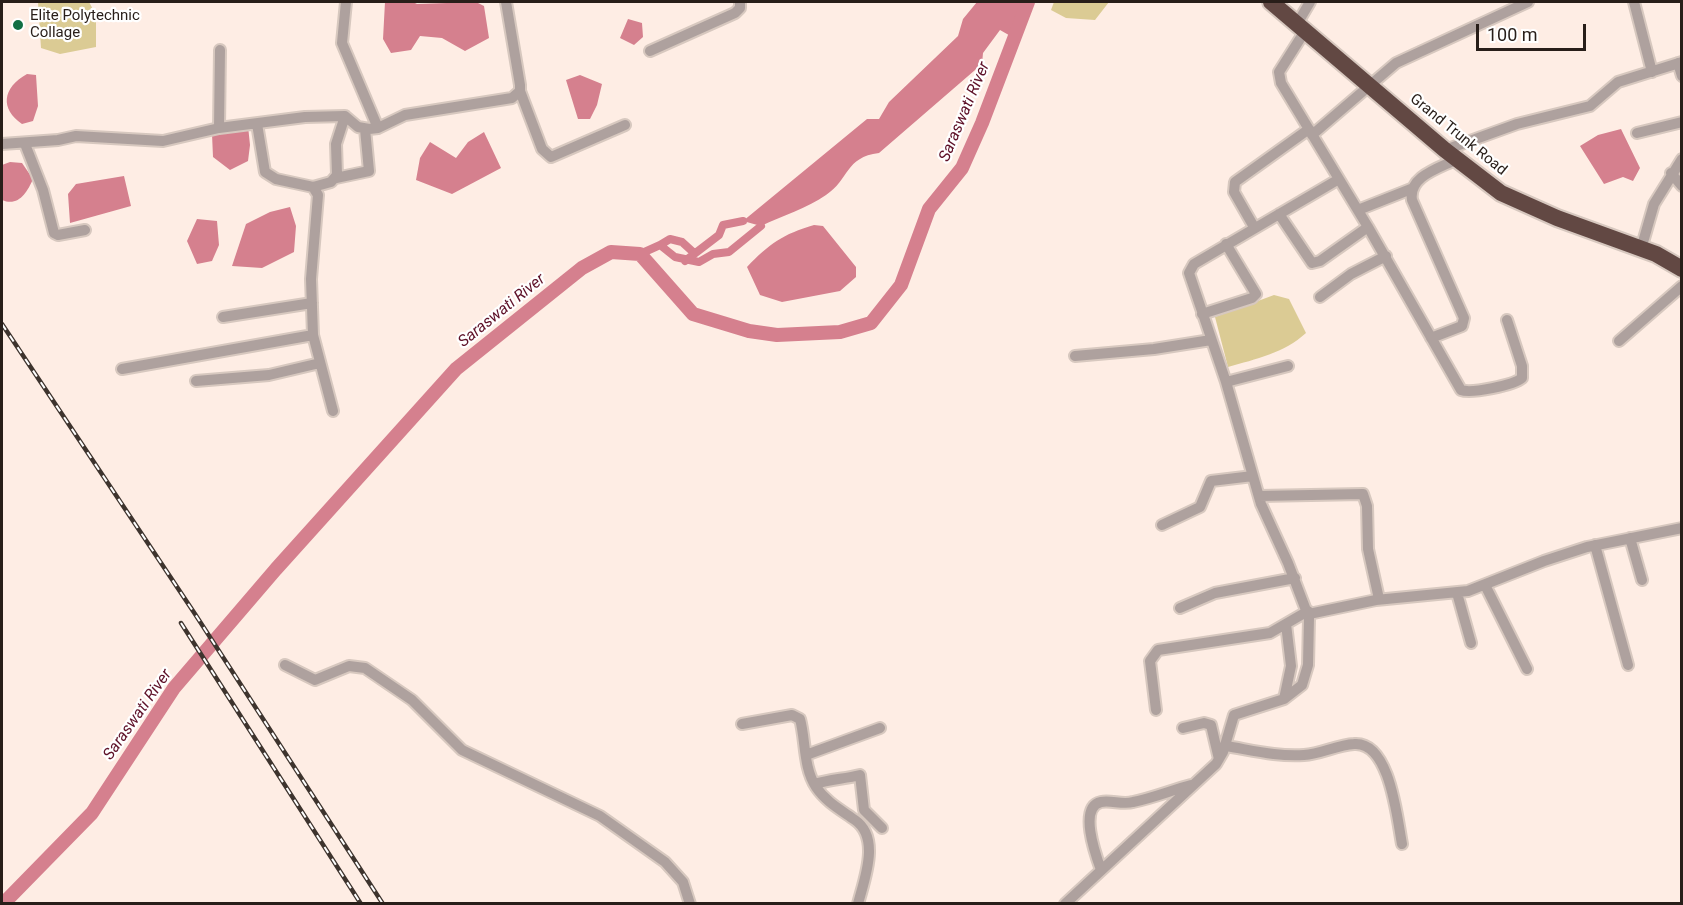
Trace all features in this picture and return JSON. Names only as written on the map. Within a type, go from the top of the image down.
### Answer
[{"type":"highway","name":"Grand Trunk Road","points":[[1271,2],[1451,155],[1501,192],[1524,204],[1641,249],[1682,269]]},
{"type":"street","points":[[346,2],[342,44],[378,128]]},
{"type":"street","points":[[506,2],[520,91],[542,149],[547,156],[556,157],[625,125]]},
{"type":"street","points":[[650,51],[735,13],[740,8],[740,2]]},
{"type":"street","points":[[1310,2],[1301,28],[1279,72],[1281,83],[1386,256],[1461,390],[1472,391],[1513,383],[1522,378],[1524,373],[1507,320]]},
{"type":"street","points":[[1254,227],[1234,192],[1235,182],[1311,132],[1371,86],[1396,63],[1528,2]]},
{"type":"street","points":[[1634,2],[1652,72]]},
{"type":"street","points":[[219,128],[220,50]]},
{"type":"street","points":[[1358,210],[1411,189],[1417,180],[1451,155],[1516,124],[1590,106],[1618,82],[1680,63],[1682,76]]},
{"type":"street","points":[[2,144],[25,144],[76,136],[163,141],[219,128],[305,117],[345,116],[358,127],[378,128],[405,115],[496,102],[512,98],[520,91]]},
{"type":"street","points":[[336,178],[336,144],[345,116]]},
{"type":"street","points":[[1637,133],[1682,122]]},
{"type":"street","points":[[257,124],[265,172],[276,179],[314,187],[336,178],[369,171],[365,129]]},
{"type":"street","points":[[25,144],[43,190],[54,233],[58,235],[85,230]]},
{"type":"street","points":[[1641,249],[1654,204],[1671,173],[1682,159]]},
{"type":"street","points":[[1671,173],[1682,186]]},
{"type":"street","points":[[1065,903],[1219,759],[1226,746],[1234,715],[1284,699],[1298,690],[1306,677],[1308,613],[1259,496],[1226,382],[1190,278],[1190,268],[1254,227],[1339,179]]},
{"type":"street","points":[[314,187],[318,200],[312,303],[313,335],[333,411]]},
{"type":"street","points":[[1411,189],[1412,200],[1464,318],[1462,326],[1431,338]]},
{"type":"street","points":[[1279,214],[1312,263],[1320,261],[1368,227]]},
{"type":"street","points":[[1202,314],[1252,298],[1256,294],[1227,244]]},
{"type":"street","points":[[1320,297],[1351,274],[1386,256]]},
{"type":"street","points":[[1619,340],[1682,286]]},
{"type":"street","points":[[223,317],[312,303]]},
{"type":"street","points":[[122,369],[313,335]]},
{"type":"street","points":[[1075,356],[1161,348],[1211,340]]},
{"type":"street","points":[[196,381],[269,375],[320,363]]},
{"type":"street","points":[[1226,382],[1288,366]]},
{"type":"street","points":[[1162,525],[1198,509],[1211,481],[1253,476]]},
{"type":"street","points":[[1259,496],[1362,494],[1367,506],[1368,549],[1379,599]]},
{"type":"street","points":[[1156,710],[1149,673],[1151,657],[1158,650],[1264,635],[1308,613],[1379,599],[1457,593],[1595,545],[1682,528]]},
{"type":"street","points":[[1630,538],[1642,580]]},
{"type":"street","points":[[1595,545],[1628,665]]},
{"type":"street","points":[[1180,608],[1215,593],[1294,578]]},
{"type":"street","points":[[1485,585],[1527,669]]},
{"type":"street","points":[[1457,593],[1471,643]]},
{"type":"street","points":[[1284,699],[1291,666],[1286,624]]},
{"type":"street","points":[[285,665],[315,680],[349,666],[366,668],[412,700],[462,750],[600,816],[665,862],[682,882],[690,903]]},
{"type":"street","points":[[742,724],[795,714],[801,722],[806,755],[815,784],[832,805],[857,821],[864,831],[869,860],[858,903]]},
{"type":"street","points":[[1183,728],[1204,723],[1211,724],[1219,759]]},
{"type":"street","points":[[806,755],[880,728]]},
{"type":"street","points":[[1226,746],[1294,755],[1311,754],[1353,744],[1370,748],[1382,761],[1393,796],[1402,844]]},
{"type":"street","points":[[815,784],[833,778],[845,779],[860,775],[864,810],[882,828]]},
{"type":"street","points":[[1101,870],[1091,830],[1090,812],[1094,806],[1103,802],[1133,802],[1194,784]]},
{"type":"shaded area","points":[[38,2],[89,2],[96,15],[96,47],[60,54],[41,48]]},
{"type":"shaded area","points":[[385,2],[417,4],[476,2],[484,6],[489,38],[465,51],[442,38],[420,36],[411,50],[391,53],[383,39]]},
{"type":"shaded area","points":[[977,2],[1028,2],[1014,38],[1000,30],[983,53],[982,64],[879,153],[868,155],[853,164],[839,183],[819,200],[761,226],[743,221],[867,119],[879,119],[889,102],[958,36],[963,19]]},
{"type":"shaded area","points":[[1054,2],[1109,2],[1095,20],[1066,18],[1051,10]]},
{"type":"shaded area","points":[[628,19],[642,23],[643,37],[634,45],[620,38]]},
{"type":"shaded area","points":[[27,74],[36,75],[38,106],[33,121],[22,124],[10,112],[7,99],[13,86]]},
{"type":"shaded area","points":[[580,75],[602,84],[597,105],[590,119],[578,119],[566,80]]},
{"type":"shaded area","points":[[248,126],[250,145],[248,161],[230,170],[213,157],[212,134]]},
{"type":"shaded area","points":[[1621,129],[1640,168],[1633,181],[1623,177],[1604,184],[1580,146],[1598,135]]},
{"type":"shaded area","points":[[484,132],[501,168],[452,194],[416,180],[420,158],[430,142],[456,158],[468,142]]},
{"type":"shaded area","points":[[10,162],[22,163],[33,179],[28,189],[13,202],[2,200],[2,165]]},
{"type":"shaded area","points":[[124,176],[131,206],[70,223],[68,194],[76,184]]},
{"type":"shaded area","points":[[290,207],[296,226],[294,252],[262,268],[232,266],[246,224],[270,212]]},
{"type":"shaded area","points":[[197,219],[217,221],[219,245],[212,261],[197,264],[187,241]]},
{"type":"shaded area","points":[[814,225],[823,226],[856,267],[856,277],[840,291],[782,302],[760,295],[747,267],[777,241]]},
{"type":"shaded area","points":[[1274,295],[1289,299],[1306,333],[1279,350],[1228,367],[1215,317]]},
{"type":"waterway","name":"Saraswati River","points":[[3,904],[92,813],[174,688],[276,569],[456,369],[582,268],[611,252],[640,254],[693,314],[749,331],[777,335],[840,332],[871,323],[901,285],[929,209],[962,168],[982,123],[1028,2]]},
{"type":"waterway","points":[[685,261],[719,235],[723,225],[743,221]]},
{"type":"waterway","points":[[640,254],[660,245],[675,257],[699,262],[713,254],[729,252],[761,226]]},
{"type":"waterway","points":[[660,245],[670,239],[682,242],[693,252]]},
{"type":"railway","points":[[2,324],[195,614],[383,904]]},
{"type":"railway","points":[[181,623],[361,904]]},
{"type":"place","name":"Elite Polytechnic Collage","points":[[18,25]]}]
